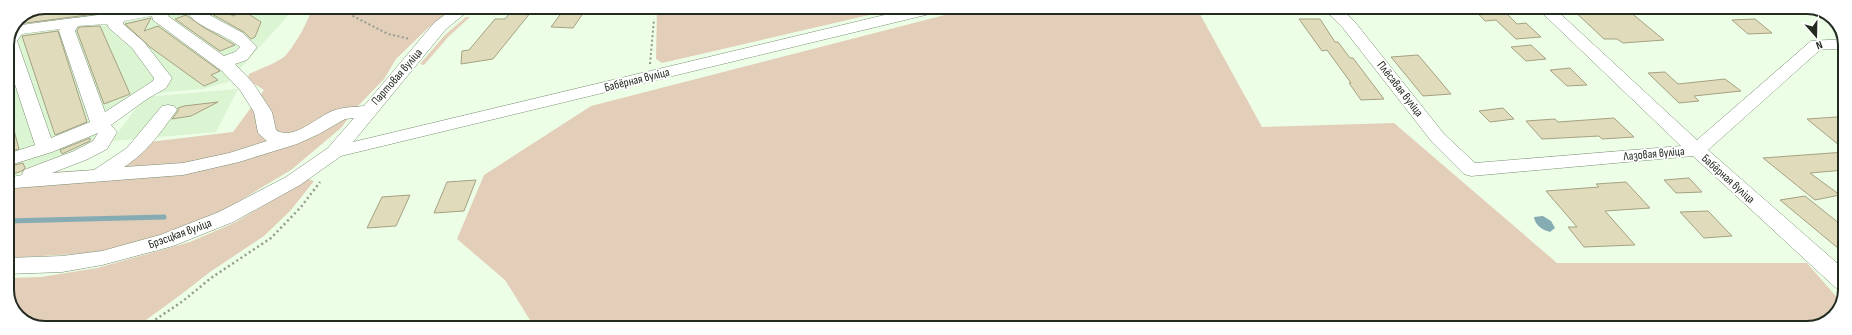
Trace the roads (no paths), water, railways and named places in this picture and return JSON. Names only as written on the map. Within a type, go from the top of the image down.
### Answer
[{"type":"street","points":[[18,30],[138,14]]},
{"type":"street","points":[[162,14],[159,17],[222,62],[247,86],[263,112],[267,133],[275,138],[290,140]]},
{"type":"street","points":[[196,14],[205,21],[218,25],[249,47],[241,56],[222,62]]},
{"type":"street","name":"Партовая вуліца","points":[[335,152],[440,26],[456,14]]},
{"type":"street","name":"Бабёрная вуліца","points":[[335,152],[909,14]]},
{"type":"street","name":"Плёсавая вуліца","points":[[1337,14],[1349,25],[1438,138],[1471,170]]},
{"type":"street","name":"Бабёрная вуліца","points":[[1551,14],[1696,150],[1838,277]]},
{"type":"street","points":[[14,158],[45,148],[100,124],[141,95],[160,84],[163,78],[138,45],[115,25],[117,18]]},
{"type":"street","points":[[72,22],[67,31],[100,124],[108,132],[92,160],[92,166],[98,176]]},
{"type":"street","name":"Лазовая вуліца","points":[[1471,170],[1696,150],[1817,44],[1838,44]]},
{"type":"street","points":[[14,58],[45,148]]},
{"type":"street","points":[[98,176],[134,152],[147,138],[168,110]]},
{"type":"street","points":[[14,182],[183,169],[232,158],[290,140],[313,130],[340,114],[368,111]]},
{"type":"street","points":[[14,181],[81,155],[100,145]]},
{"type":"street","name":"Брэсцкая вуліца","points":[[14,266],[62,264],[102,258],[166,241],[226,217],[293,181],[335,152]]},
{"type":"water","points":[[1543,216],[1551,221],[1555,228],[1550,232],[1539,227],[1534,217]]},
{"type":"waterway","points":[[14,221],[164,217]]}]
